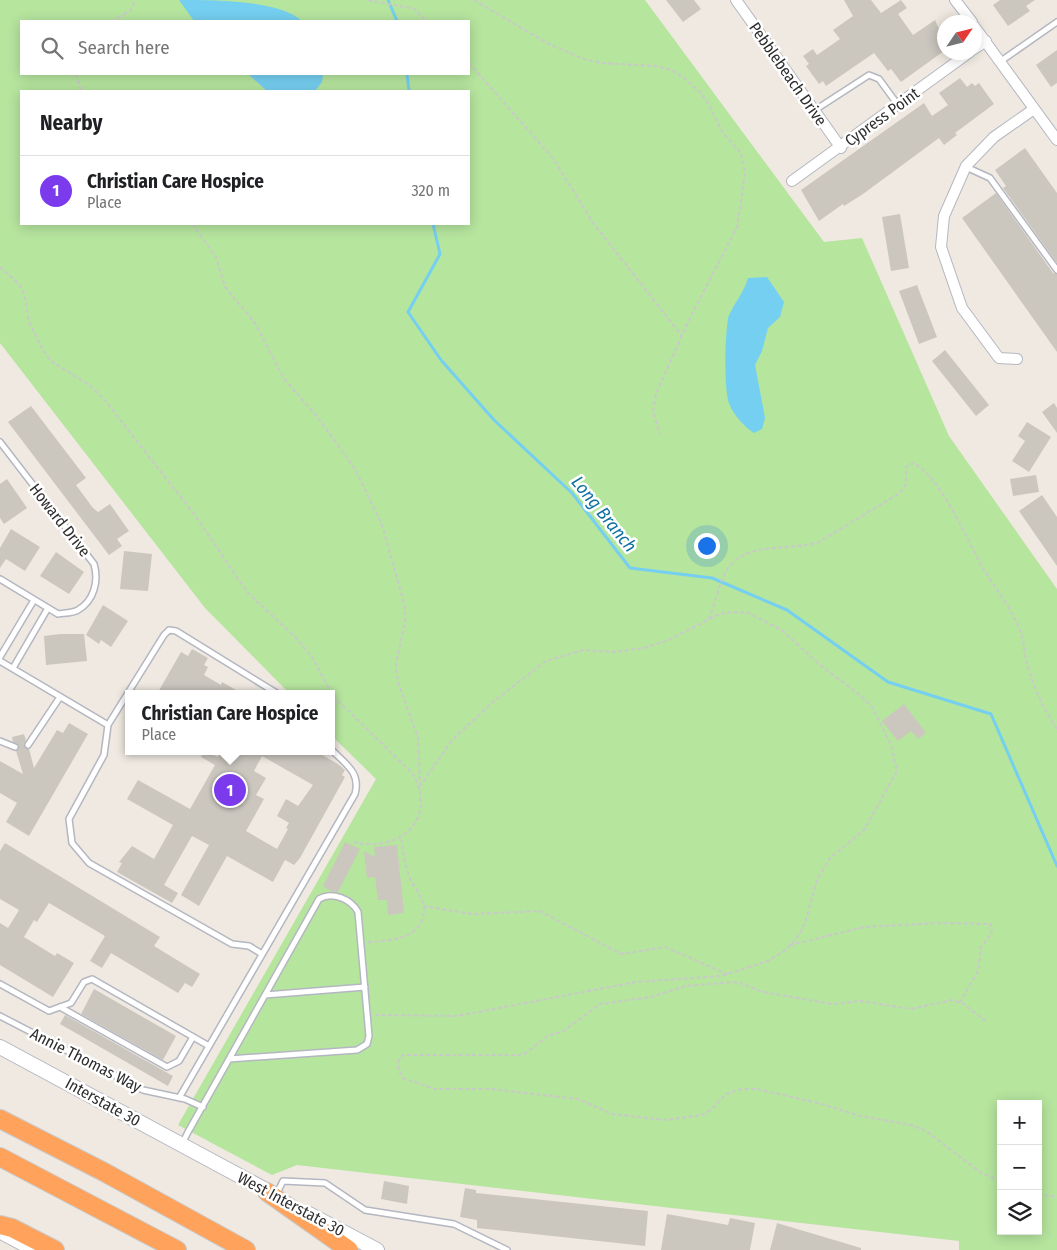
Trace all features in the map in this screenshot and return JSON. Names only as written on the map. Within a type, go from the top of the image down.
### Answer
[{"type":"highway","points":[[0,1119],[104,1172],[246,1250]]},
{"type":"highway","points":[[3,1159],[177,1250]]},
{"type":"highway","points":[[271,1194],[349,1250]]},
{"type":"highway","points":[[0,1225],[12,1228],[55,1250]]},
{"type":"main road","name":"Interstate 30","points":[[0,1047],[206,1158]]},
{"type":"main road","name":"West Interstate 30","points":[[206,1158],[377,1250]]},
{"type":"main road","points":[[0,1231],[34,1250]]},
{"type":"street","name":"Pebblebeach Drive","points":[[736,0],[841,148]]},
{"type":"street","points":[[957,1],[967,15]]},
{"type":"street","points":[[982,36],[1057,139]]},
{"type":"street","points":[[982,44],[986,41]]},
{"type":"street","name":"Cypress Point","points":[[792,181],[841,148],[959,60]]},
{"type":"street","points":[[1017,359],[999,358],[962,308],[940,247],[944,216],[966,166],[994,137],[1034,109]]},
{"type":"lane","points":[[1000,61],[1057,22]]},
{"type":"lane","points":[[814,110],[869,76],[880,79],[898,106]]},
{"type":"lane","points":[[966,166],[990,178],[1057,270]]},
{"type":"lane","name":"Howard Drive","points":[[0,442],[94,564],[96,584],[90,598],[77,611],[58,614],[48,608]]},
{"type":"lane","points":[[0,579],[48,608],[13,668]]},
{"type":"lane","points":[[0,656],[34,600]]},
{"type":"lane","points":[[130,690],[164,635],[170,630],[176,631],[272,690]]},
{"type":"lane","points":[[0,661],[108,725]]},
{"type":"lane","points":[[28,745],[60,697]]},
{"type":"lane","points":[[125,698],[108,725],[104,755],[69,819],[72,843],[78,852],[90,863],[232,944],[249,946],[262,954]]},
{"type":"lane","points":[[0,741],[15,747]]},
{"type":"lane","points":[[179,1098],[355,794],[356,776],[335,753]]},
{"type":"lane","points":[[182,1144],[229,1059],[319,899],[325,895],[334,895],[354,905],[358,912],[370,1036],[367,1044],[357,1050],[229,1059]]},
{"type":"lane","points":[[0,984],[49,1011],[71,1003],[84,982],[92,979],[209,1046]]},
{"type":"lane","points":[[265,995],[365,987]]},
{"type":"lane","points":[[60,1007],[167,1067],[179,1061],[193,1037]]},
{"type":"lane","name":"Annie Thomas Way","points":[[0,1016],[144,1090],[179,1098],[203,1107]]},
{"type":"lane","points":[[271,1194],[283,1181],[325,1183],[365,1210],[454,1224],[507,1250]]},
{"type":"path","points":[[114,20],[130,11],[136,0]]},
{"type":"path","points":[[368,0],[380,4],[415,9],[425,20]]},
{"type":"path","points":[[474,0],[547,43],[584,59],[601,63],[655,66],[671,70],[700,92],[708,102],[723,133],[741,153],[745,174],[741,208],[736,227],[682,336],[654,402],[653,411],[660,434]]},
{"type":"path","points":[[470,64],[552,157],[594,224],[682,336]]},
{"type":"path","points":[[76,75],[81,90]]},
{"type":"path","points":[[193,225],[216,257],[225,287],[255,323],[283,377],[319,419],[355,469],[382,526],[405,607],[405,622],[396,670],[399,685],[418,738],[422,799],[419,817],[410,832],[395,840],[373,844],[354,842]]},
{"type":"path","points":[[0,266],[19,284],[24,293],[29,322],[44,352],[52,361],[90,385],[102,398],[194,514],[247,592],[294,636],[312,657],[330,690]]},
{"type":"path","points":[[709,619],[727,569],[738,559],[760,550],[808,546],[819,542],[900,493],[906,484],[906,467],[913,463],[918,465],[933,481],[947,502],[984,570],[1012,614],[1021,634],[1026,661],[1045,712],[1057,730]]},
{"type":"path","points":[[368,1015],[456,1016],[636,982],[728,974],[768,961],[790,945],[805,923],[817,880],[830,858],[864,830],[897,772],[891,744],[872,707],[860,694],[820,665],[783,631],[749,613],[719,614],[669,640],[644,648],[612,652],[583,650],[546,661],[494,701],[452,740],[420,786]]},
{"type":"path","points":[[335,698],[412,773],[420,786]]},
{"type":"path","points":[[361,942],[388,941],[408,935],[420,923],[424,911],[408,875],[401,837]]},
{"type":"path","points":[[422,906],[472,914],[540,911],[621,954],[665,947],[728,974]]},
{"type":"path","points":[[790,945],[864,928],[940,923],[990,924],[992,928],[991,934],[981,947],[978,971],[959,1002]]},
{"type":"path","points":[[986,1021],[959,1002],[952,1000],[911,1009],[862,1001],[832,1004],[763,992],[737,982],[685,986],[651,997],[600,1004],[562,1032],[549,1035],[526,1053],[519,1055],[403,1055],[399,1059],[398,1068],[403,1078],[435,1089],[491,1089],[578,1099],[612,1114],[665,1120],[688,1119],[702,1115],[711,1110],[726,1094],[742,1089],[757,1089],[822,1104],[860,1116],[911,1125],[926,1131],[980,1172],[997,1180]]},
{"type":"path","points":[[1042,1195],[1057,1197]]},
{"type":"green space","points":[[0,0],[645,0],[824,242],[862,238],[949,436],[1057,589],[1057,1250],[959,1250],[959,1241],[297,1165],[272,1175],[178,1125],[376,779],[335,739],[335,690],[286,690],[205,608],[0,343]]},
{"type":"water","points":[[179,0],[228,1],[262,5],[292,14],[301,20],[193,20]]},
{"type":"water","points":[[249,75],[323,75],[322,82],[316,90],[266,90]]},
{"type":"water","points":[[767,277],[784,302],[780,317],[768,328],[762,351],[755,365],[765,418],[762,429],[754,433],[738,419],[728,400],[725,371],[727,327],[729,315],[748,278]]},
{"type":"building","points":[[666,0],[694,0],[701,9],[683,22]]},
{"type":"building","points":[[844,0],[871,0],[881,13],[901,0],[907,8],[898,14],[913,35],[935,20],[937,24],[937,56],[901,82],[891,69],[888,71],[874,53],[826,86],[823,81],[819,84],[806,66],[809,64],[803,56],[813,49],[817,55],[840,39],[833,30],[853,16]]},
{"type":"building","points":[[1000,0],[1035,0],[1026,6],[1030,11],[1008,26],[993,5]]},
{"type":"building","points":[[1057,50],[1057,83],[1051,87],[1036,65]]},
{"type":"building","points":[[960,78],[967,87],[972,83],[975,86],[979,83],[994,104],[955,133],[957,135],[944,145],[939,138],[863,194],[844,206],[843,204],[819,221],[801,190],[924,103],[932,116],[948,105],[939,93]]},
{"type":"building","points":[[1025,148],[1057,193],[1057,263],[1003,188],[1006,186],[995,170]]},
{"type":"building","points":[[996,193],[1053,273],[1057,274],[1057,352],[962,218]]},
{"type":"building","points":[[900,214],[909,268],[891,271],[882,217]]},
{"type":"building","points":[[917,285],[937,337],[919,344],[899,291]]},
{"type":"building","points":[[945,350],[989,405],[976,416],[932,361]]},
{"type":"building","points":[[1054,403],[1057,408],[1057,433],[1042,412]]},
{"type":"building","points":[[31,406],[86,478],[76,485],[93,508],[98,512],[110,504],[129,531],[117,539],[122,546],[109,555],[8,422]]},
{"type":"building","points":[[1027,422],[1051,437],[1029,472],[1012,461],[1025,441],[1018,436]]},
{"type":"building","points":[[1036,475],[1039,492],[1013,496],[1010,479]]},
{"type":"building","points":[[7,479],[27,508],[4,524],[0,518],[0,484]]},
{"type":"building","points":[[1042,495],[1057,517],[1057,566],[1019,511]]},
{"type":"building","points":[[11,529],[40,547],[25,571],[6,559],[0,568],[0,548]]},
{"type":"building","points":[[124,551],[152,554],[148,591],[120,589]]},
{"type":"building","points":[[56,552],[84,572],[69,594],[40,576]]},
{"type":"building","points":[[103,605],[128,621],[111,647],[101,640],[99,644],[86,635]]},
{"type":"building","points":[[84,634],[87,661],[46,665],[44,636]]},
{"type":"building","points":[[192,649],[208,658],[204,665],[208,667],[204,675],[221,685],[222,682],[236,690],[159,690],[181,652],[188,656]]},
{"type":"building","points":[[904,704],[926,733],[918,739],[911,731],[898,741],[882,721]]},
{"type":"building","points":[[69,723],[88,734],[29,836],[6,822],[17,803],[0,793],[0,761],[23,774],[16,751],[19,746],[13,742],[12,737],[24,734],[26,740],[24,746],[29,749],[34,768],[57,730],[63,733]]},
{"type":"building","points":[[202,755],[218,757],[219,755],[322,755],[345,770],[342,775],[345,777],[300,858],[294,865],[285,860],[273,882],[227,856],[199,906],[181,895],[209,845],[192,836],[164,885],[178,893],[172,903],[117,872],[122,863],[119,862],[132,846],[154,859],[173,825],[127,799],[138,780],[190,809],[215,765],[201,757]],"holes":[[[262,756],[313,785],[298,806],[286,799],[277,816],[289,823],[286,828],[288,829],[277,849],[246,831],[264,799],[256,795],[266,778],[254,771]]]},
{"type":"building","points":[[345,842],[360,849],[338,892],[333,892],[323,886]]},
{"type":"building","points":[[5,843],[160,937],[154,946],[200,974],[192,987],[185,983],[178,993],[111,953],[102,968],[90,961],[105,936],[49,903],[37,922],[34,920],[24,937],[55,956],[57,953],[74,963],[53,997],[0,965],[0,923],[8,928],[19,910],[0,899],[0,851]]},
{"type":"building","points":[[397,845],[404,913],[388,915],[387,900],[378,900],[375,877],[367,878],[364,851],[375,857],[374,847]]},
{"type":"building","points":[[94,989],[176,1036],[163,1060],[81,1014]]},
{"type":"building","points":[[65,1015],[173,1076],[168,1086],[60,1024]]},
{"type":"building","points":[[384,1181],[409,1186],[407,1204],[381,1199]]},
{"type":"building","points":[[465,1188],[476,1190],[476,1193],[648,1211],[645,1246],[477,1228],[477,1220],[460,1217]]},
{"type":"building","points":[[667,1214],[728,1225],[730,1218],[755,1223],[750,1250],[661,1250]]},
{"type":"building","points":[[777,1223],[861,1248],[861,1250],[770,1250]]},
{"type":"waterway","name":"Long Branch","points":[[388,0],[397,20]]},
{"type":"waterway","name":"Long Branch","points":[[407,75],[409,90]]},
{"type":"waterway","name":"Long Branch","points":[[433,225],[440,254],[408,312],[441,360],[494,420],[572,493],[630,568],[712,578],[787,610],[888,682],[991,714],[1057,866]]},
{"type":"place","name":"Christian Care Hospice","points":[[230,790]]}]
